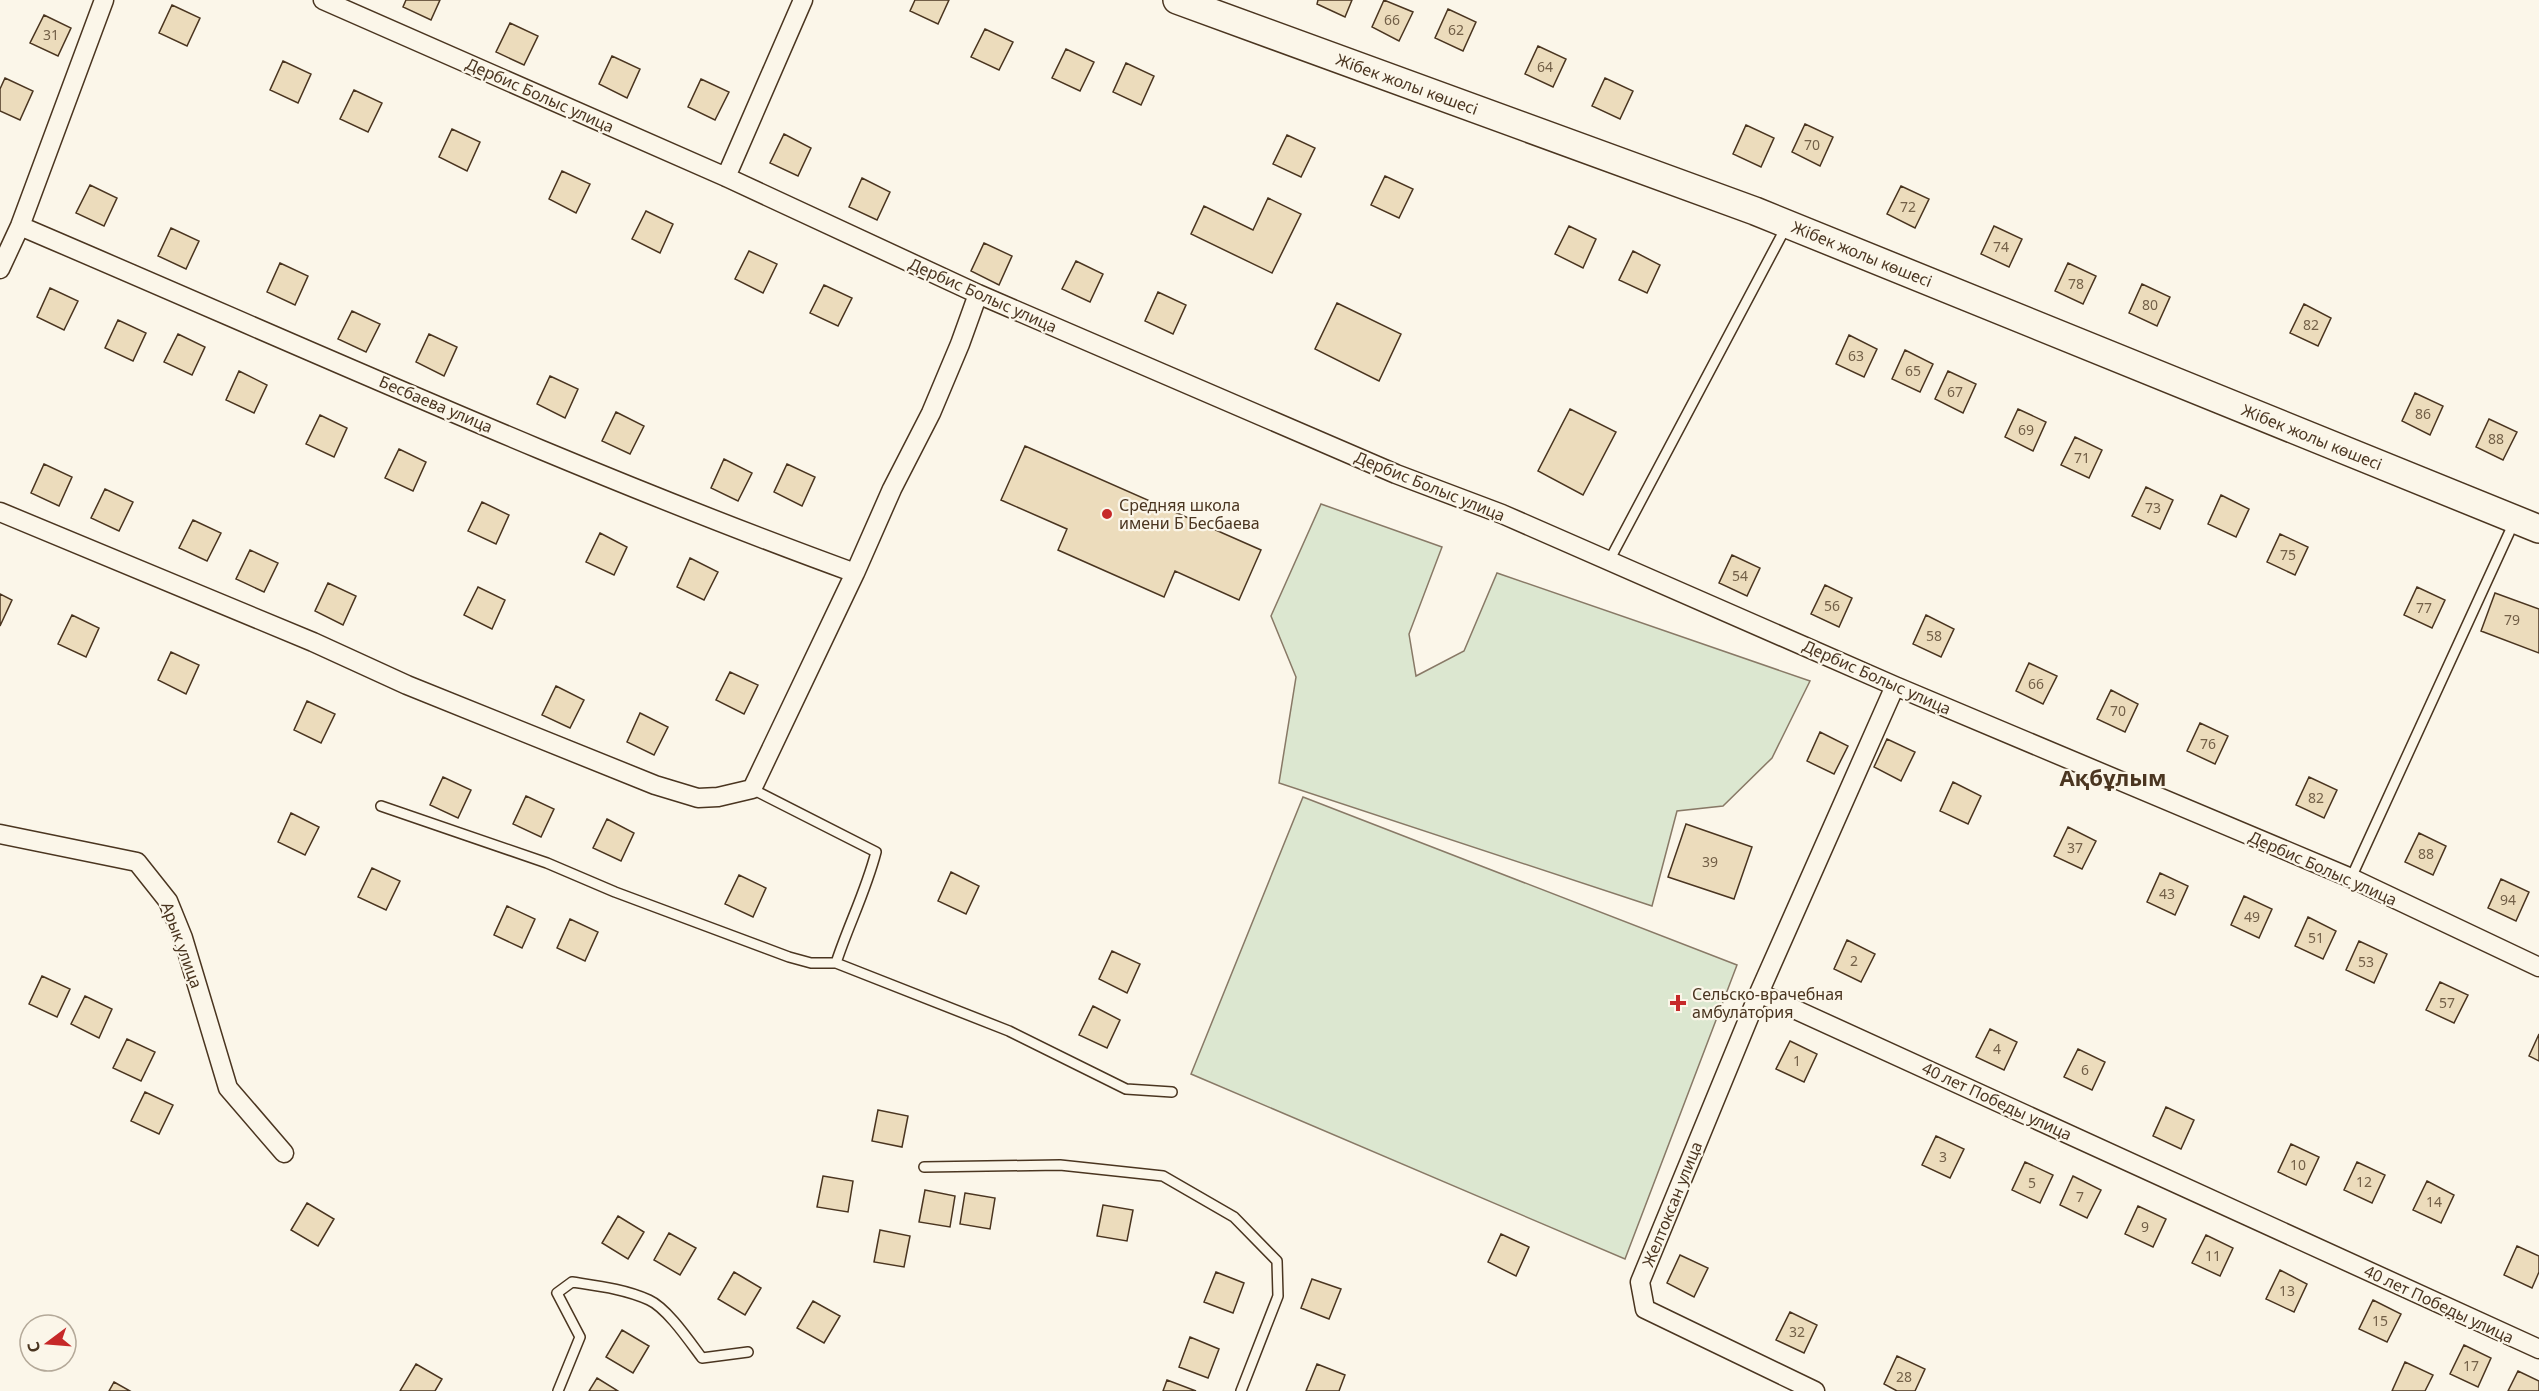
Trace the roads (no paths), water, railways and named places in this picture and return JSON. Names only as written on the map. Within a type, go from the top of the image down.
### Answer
[{"type":"street","points":[[0,269],[20,226],[104,0]]},
{"type":"street","name":"Дербис Болыс улица","points":[[323,0],[726,177],[978,294],[1396,474],[1502,513],[1895,687],[2351,878],[2539,967]]},
{"type":"street","points":[[726,177],[803,0]]},
{"type":"street","name":"Жібек жолы көшесі","points":[[1177,0],[1788,224],[2527,524]]},
{"type":"street","name":"Бесбаева улица","points":[[20,226],[595,472],[743,533],[855,573]]},
{"type":"street","points":[[0,512],[313,642],[407,685],[655,785],[698,798],[718,797],[752,789],[855,573],[892,489],[931,412],[978,294]]},
{"type":"street","points":[[1759,993],[1895,687]]},
{"type":"street","name":"Арык улица","points":[[0,834],[137,862],[168,901],[183,938],[228,1088],[284,1153]]},
{"type":"street","name":"40 лет Победы улица","points":[[1759,993],[2539,1349]]},
{"type":"street","name":"Желтоксан улица","points":[[1759,993],[1640,1282],[1645,1309],[1815,1391]]},
{"type":"lane","points":[[1609,561],[1788,224]]},
{"type":"lane","points":[[2351,878],[2527,524]]},
{"type":"lane","points":[[752,789],[876,852],[867,886],[846,931],[836,963]]},
{"type":"lane","points":[[381,806],[547,863],[615,892],[789,957],[811,963],[836,963],[1009,1030],[1126,1089],[1172,1092]]},
{"type":"lane","points":[[924,1167],[1060,1165],[1162,1176],[1234,1217],[1277,1261],[1278,1296],[1241,1391]]},
{"type":"lane","points":[[558,1391],[580,1337],[557,1293],[572,1282],[609,1287],[651,1301],[683,1331],[702,1358],[748,1352]]},
{"type":"place","name":"Средняя школа имени Б Бесбаева","points":[[1107,514]]},
{"type":"place","name":"Сельско-врачебная амбулатория","points":[[1678,1003]]},
{"type":"district","name":"Ақбұлым","points":[[2113,778]]}]
